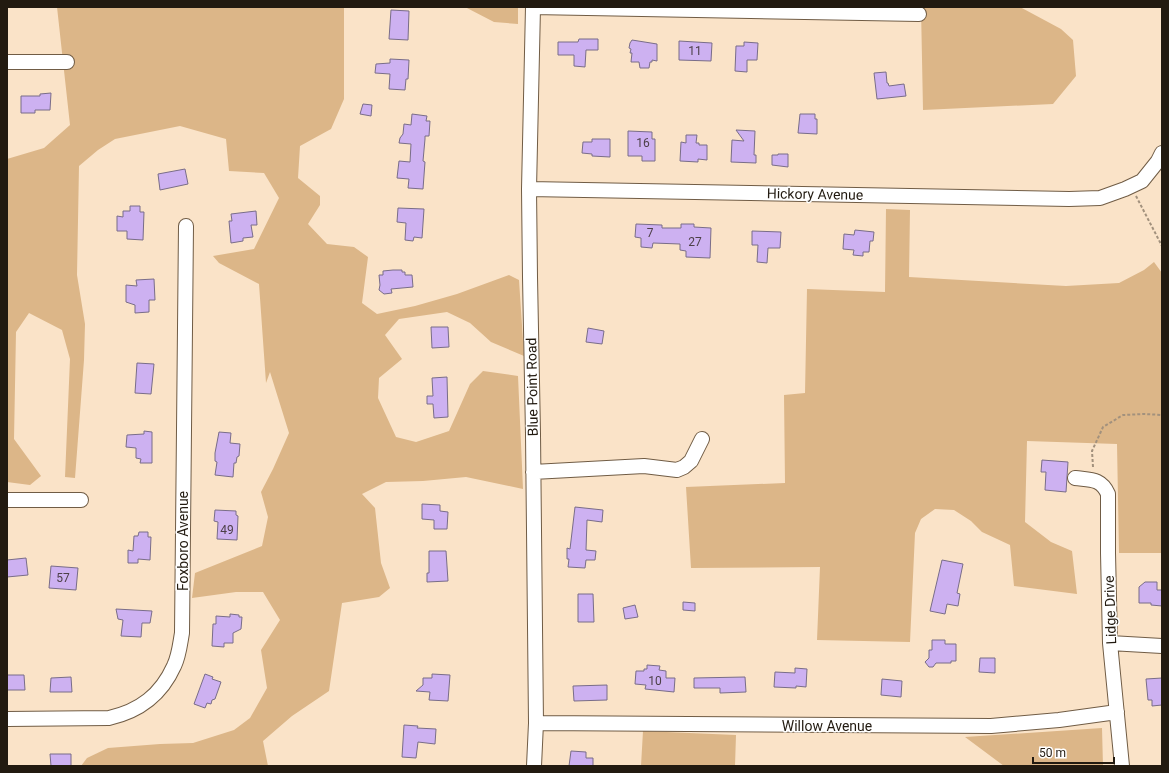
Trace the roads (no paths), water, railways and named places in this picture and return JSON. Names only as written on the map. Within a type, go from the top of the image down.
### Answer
[{"type":"street","points":[[533,7],[919,14]]},
{"type":"street","name":"Blue Point Road","points":[[533,7],[529,188],[536,723],[534,766]]},
{"type":"street","points":[[7,62],[67,62]]},
{"type":"street","name":"Hickory Avenue","points":[[529,188],[1069,199],[1100,198],[1142,181],[1158,161],[1162,153]]},
{"type":"street","name":"Foxboro Avenue","points":[[7,719],[110,718],[125,714],[154,696],[167,680],[175,665],[182,633],[186,226]]},
{"type":"street","points":[[533,472],[638,466],[677,470],[684,467],[691,461],[702,439]]},
{"type":"street","name":"Lidge Drive","points":[[1075,478],[1097,481],[1105,486],[1108,494],[1110,643],[1122,766]]},
{"type":"street","points":[[7,500],[81,500]]},
{"type":"street","points":[[1110,643],[1162,646]]},
{"type":"street","name":"Willow Avenue","points":[[536,723],[991,726],[1059,720],[1117,712]]}]
